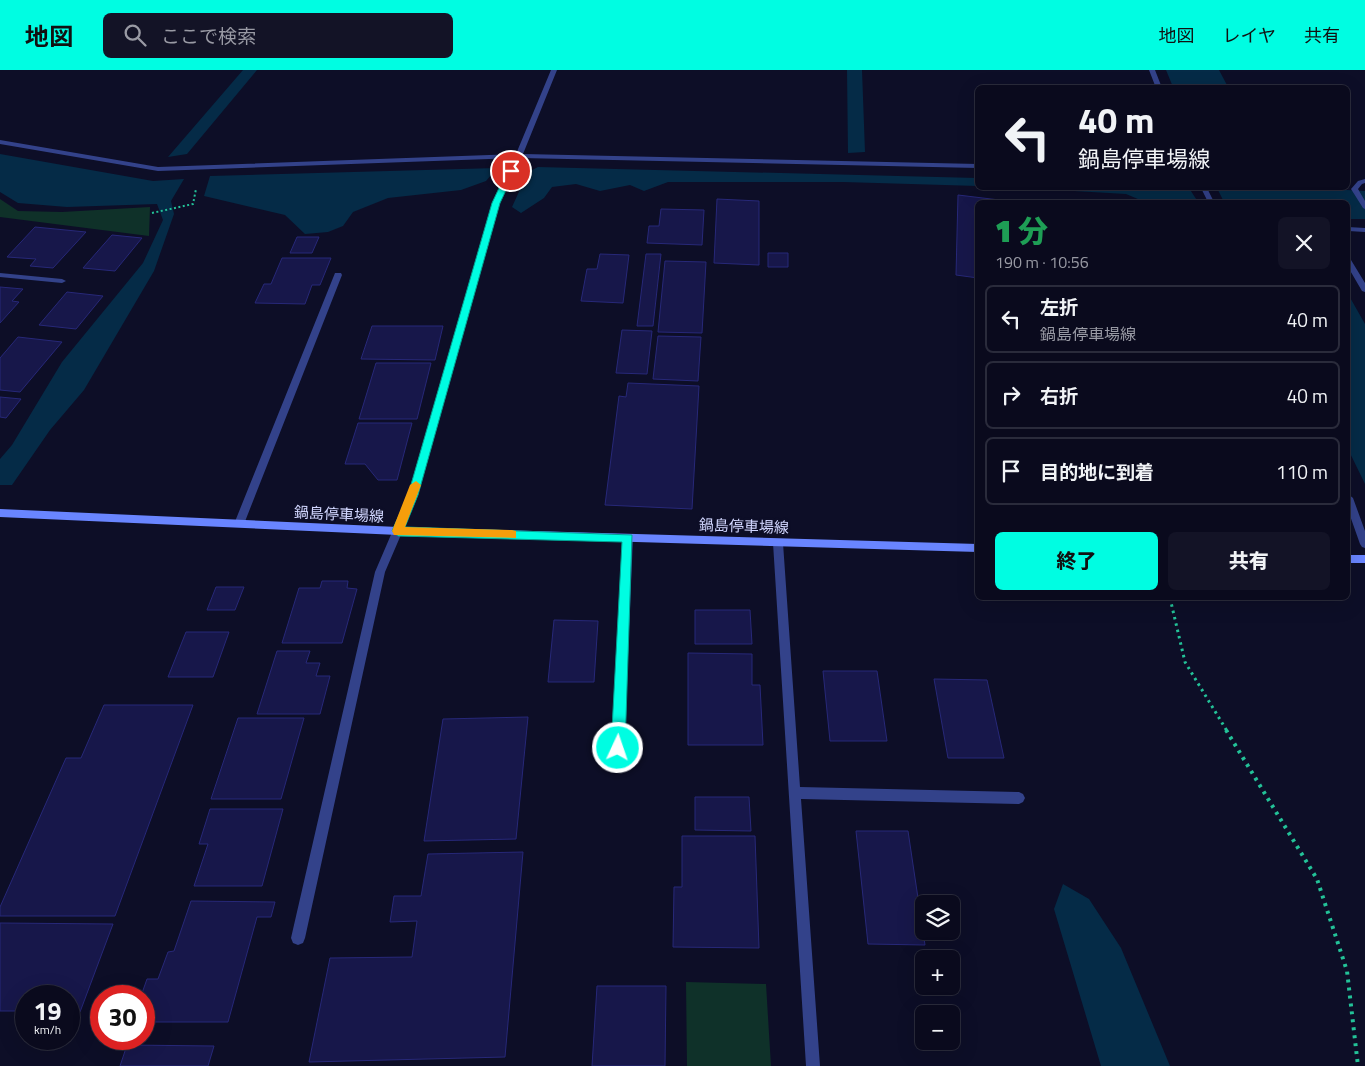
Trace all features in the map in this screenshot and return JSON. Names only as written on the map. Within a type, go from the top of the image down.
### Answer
[{"type":"main road","name":"鍋島停車場線","points":[[0,513],[398,531],[975,548]]},
{"type":"main road","points":[[1350,559],[1365,559]]},
{"type":"street","points":[[298,938],[380,572],[413,495],[496,203],[519,156],[554,70]]},
{"type":"street","points":[[1152,70],[1159,85]]},
{"type":"street","points":[[0,142],[158,169],[519,156],[975,166]]},
{"type":"street","points":[[1365,181],[1360,182],[1354,189],[1365,207]]},
{"type":"street","points":[[1350,229],[1365,230]]},
{"type":"street","points":[[1350,265],[1365,289]]},
{"type":"street","points":[[0,275],[62,281]]},
{"type":"street","points":[[239,524],[338,275]]},
{"type":"street","points":[[1350,503],[1365,544]]},
{"type":"street","points":[[618,748],[628,538]]},
{"type":"street","points":[[778,543],[813,1066]]},
{"type":"street","points":[[795,793],[1019,798]]},
{"type":"path","points":[[152,213],[179,209]]},
{"type":"path","points":[[1170,600],[1185,662],[1317,879],[1347,970],[1358,1066]]},
{"type":"green space","points":[[0,199],[18,211],[62,212],[150,207],[149,236],[0,217]]},
{"type":"green space","points":[[686,982],[766,984],[771,1066],[687,1066]]},
{"type":"water","points":[[243,70],[257,70],[187,154],[168,157]]},
{"type":"water","points":[[847,70],[862,70],[865,152],[848,153]]},
{"type":"water","points":[[1166,70],[1219,70],[1227,85],[1172,85]]},
{"type":"water","points":[[0,154],[153,181],[184,179],[171,201],[174,214],[154,271],[84,390],[50,430],[12,485],[0,485],[0,459],[12,445],[62,362],[143,263],[163,220],[157,204],[67,207],[18,203],[0,192]]},
{"type":"water","points":[[538,167],[975,178],[975,186],[843,182],[668,182],[644,191],[630,185],[600,191],[576,184],[552,187],[544,198],[521,213],[512,207],[528,172]]},
{"type":"water","points":[[497,168],[486,181],[461,190],[388,198],[353,212],[343,226],[328,232],[305,234],[285,215],[204,196],[210,176]]},
{"type":"water","points":[[1057,190],[1190,190],[1197,200],[1140,200],[1126,194]]},
{"type":"water","points":[[1218,190],[1365,191],[1365,219],[1350,219],[1350,200],[1223,200]]},
{"type":"water","points":[[1350,298],[1365,324],[1365,484],[1350,453]]},
{"type":"water","points":[[1063,884],[1089,899],[1121,948],[1170,1066],[1101,1066],[1054,909]]},
{"type":"building","points":[[958,195],[999,200],[975,200],[975,278],[956,275]]},
{"type":"building","points":[[717,199],[759,201],[759,265],[714,263]]},
{"type":"building","points":[[661,209],[704,210],[702,245],[647,243],[649,226],[659,226]]},
{"type":"building","points":[[35,227],[86,232],[53,268],[30,266],[36,259],[7,257]]},
{"type":"building","points":[[112,235],[142,238],[115,271],[83,268]]},
{"type":"building","points":[[297,237],[319,237],[312,253],[290,253]]},
{"type":"building","points":[[768,253],[788,253],[788,267],[768,267]]},
{"type":"building","points":[[600,254],[629,255],[623,303],[581,301],[587,269],[597,269]]},
{"type":"building","points":[[646,254],[661,254],[653,326],[637,326]]},
{"type":"building","points":[[282,258],[331,258],[320,285],[312,285],[305,304],[255,303],[264,284],[271,284]]},
{"type":"building","points":[[665,261],[706,262],[702,333],[658,332]]},
{"type":"building","points":[[0,287],[23,289],[12,301],[19,302],[0,323]]},
{"type":"building","points":[[67,292],[103,296],[76,329],[39,325]]},
{"type":"building","points":[[372,326],[443,326],[435,360],[361,359]]},
{"type":"building","points":[[622,330],[652,331],[647,374],[616,373]]},
{"type":"building","points":[[658,336],[701,337],[698,381],[653,379]]},
{"type":"building","points":[[18,337],[62,342],[20,392],[0,390],[0,358]]},
{"type":"building","points":[[376,363],[431,363],[417,419],[359,419]]},
{"type":"building","points":[[628,383],[699,386],[692,509],[605,505],[619,396],[626,397]]},
{"type":"building","points":[[0,397],[21,399],[6,418],[0,417]]},
{"type":"building","points":[[358,423],[412,423],[397,480],[378,480],[365,464],[345,464]]},
{"type":"building","points":[[322,581],[348,581],[347,588],[357,589],[342,643],[282,643],[299,588],[320,588]]},
{"type":"building","points":[[216,587],[244,587],[235,610],[207,610]]},
{"type":"building","points":[[695,610],[750,610],[752,644],[695,644]]},
{"type":"building","points":[[554,620],[598,621],[594,682],[548,682]]},
{"type":"building","points":[[186,632],[229,632],[213,677],[168,677]]},
{"type":"building","points":[[277,651],[310,651],[306,663],[320,663],[316,676],[330,676],[320,714],[257,714]]},
{"type":"building","points":[[688,653],[752,654],[752,685],[760,685],[763,745],[688,745]]},
{"type":"building","points":[[823,671],[877,671],[887,741],[830,741]]},
{"type":"building","points":[[934,679],[987,680],[1004,758],[948,758]]},
{"type":"building","points":[[104,705],[193,705],[115,916],[0,916],[0,907],[66,758],[81,758]]},
{"type":"building","points":[[528,717],[516,839],[424,841],[443,719]]},
{"type":"building","points":[[238,718],[304,718],[281,799],[211,799]]},
{"type":"building","points":[[695,797],[749,797],[751,831],[695,830]]},
{"type":"building","points":[[210,809],[283,809],[262,886],[194,886],[208,844],[199,844]]},
{"type":"building","points":[[856,831],[908,831],[918,895],[915,895],[915,940],[924,940],[925,945],[868,944]]},
{"type":"building","points":[[682,836],[755,836],[759,948],[673,947],[674,887],[682,887]]},
{"type":"building","points":[[523,852],[505,1057],[309,1062],[330,958],[412,957],[417,921],[390,922],[394,896],[421,896],[428,854]]},
{"type":"building","points":[[191,901],[275,902],[271,917],[257,917],[228,1022],[155,1022],[155,985],[145,985],[147,979],[158,979],[168,952],[174,951]]},
{"type":"building","points":[[0,923],[113,924],[80,1012],[80,985],[15,985],[15,1011],[0,1011]]},
{"type":"building","points":[[597,986],[666,986],[665,1066],[592,1066]]},
{"type":"building","points":[[155,1045],[214,1046],[208,1066],[120,1066],[125,1050],[155,1050]]},
{"type":"slow traffic","points":[[416,485],[398,531],[512,535]]},
{"type":"route","points":[[511,171],[496,203],[413,495],[398,531],[628,538],[618,748]]}]
